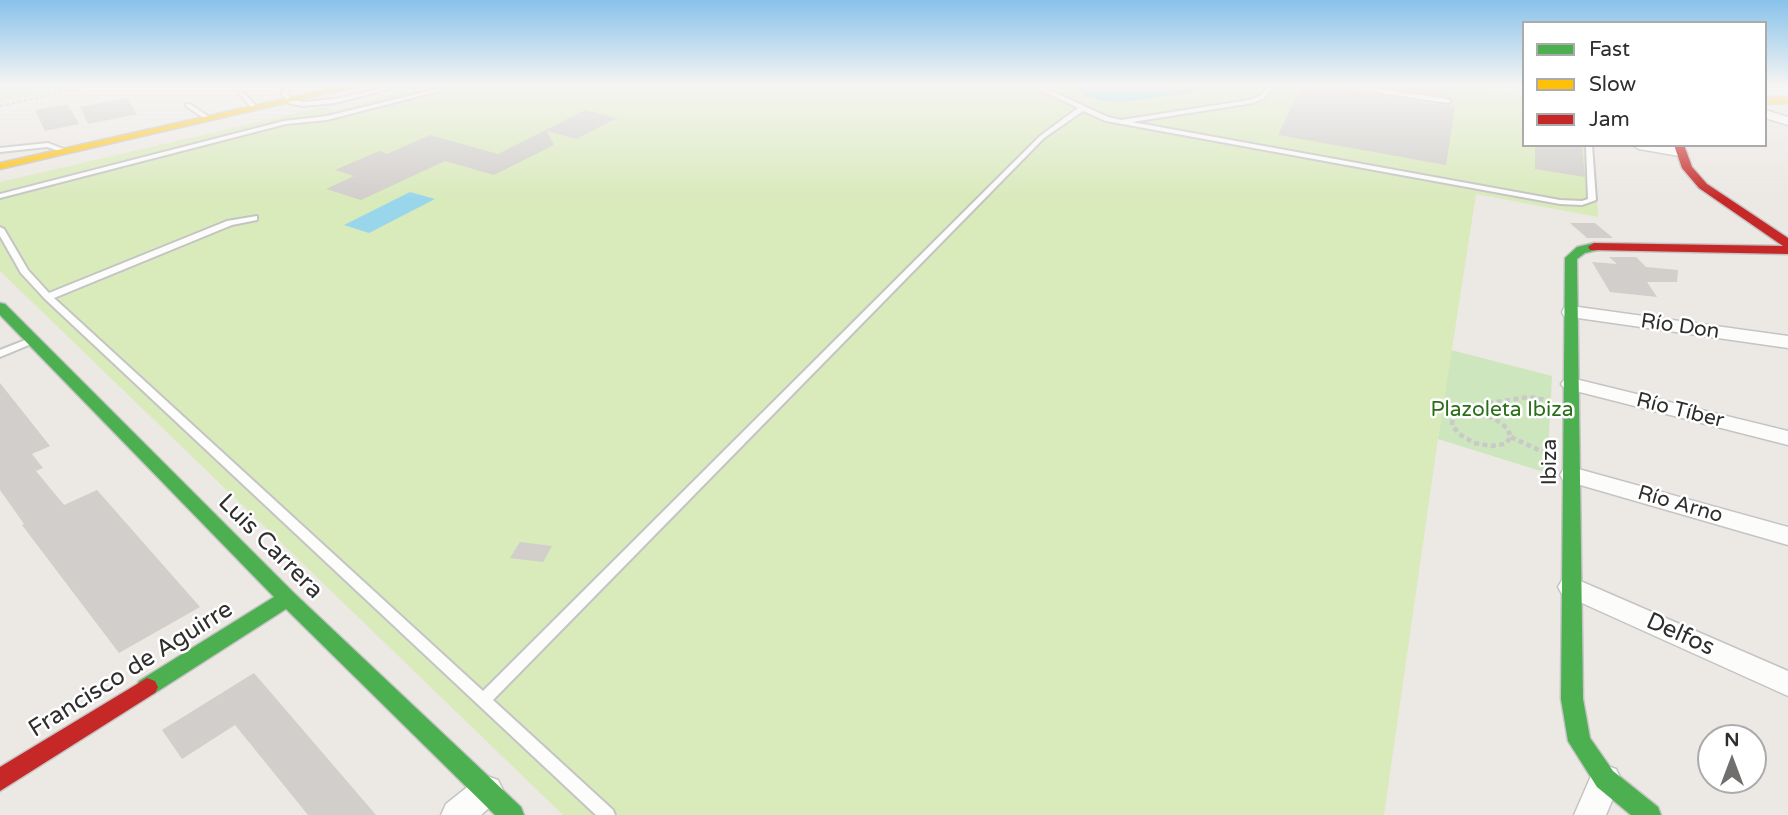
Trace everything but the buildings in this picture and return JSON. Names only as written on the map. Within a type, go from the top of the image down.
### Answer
[{"type":"street","points":[[177,125],[184,123]]},
{"type":"street","points":[[0,166],[184,123]]},
{"type":"street","points":[[1659,147],[1679,149],[1687,168],[1703,186],[1788,244]]},
{"type":"street","name":"Ibiza","points":[[1649,815],[1605,779],[1579,741],[1572,699],[1571,258],[1581,250],[1613,247],[1788,250]]},
{"type":"street","name":"Luis Carrera","points":[[0,307],[287,597],[512,815]]},
{"type":"street","name":"Río Don","points":[[1571,312],[1788,342]]},
{"type":"street","name":"Río Tíber","points":[[1571,384],[1788,438]]},
{"type":"street","name":"Río Arno","points":[[1571,467],[1788,536]]},
{"type":"street","name":"Delfos","points":[[1571,587],[1788,684]]},
{"type":"street","name":"Francisco de Aguirre","points":[[0,780],[287,597]]},
{"type":"street","points":[[1590,815],[1605,779]]},
{"type":"street","points":[[457,815],[487,790]]},
{"type":"lane","points":[[0,196],[282,123]]},
{"type":"lane","points":[[482,700],[1042,136],[1061,123]]},
{"type":"lane","points":[[1128,123],[1571,202],[1592,200],[1589,147]]},
{"type":"lane","points":[[0,150],[48,145],[65,151]]},
{"type":"lane","points":[[48,297],[230,223],[254,218]]},
{"type":"lane","points":[[0,229],[24,271],[48,297],[607,815]]},
{"type":"lane","points":[[0,354],[33,341]]},
{"type":"path","points":[[1479,413],[1478,407],[1489,403],[1529,397],[1571,408]]},
{"type":"path","points":[[1511,437],[1505,444],[1491,446],[1474,443],[1459,434],[1452,425],[1453,416],[1463,412],[1479,413],[1495,419],[1507,428],[1511,437],[1571,467]]},
{"type":"green space","points":[[254,123],[1522,123],[1522,147],[1594,147],[1598,217],[1476,194],[1384,815],[563,815],[0,271],[0,182]]},
{"type":"green space","name":"Plazoleta Ibiza","points":[[1451,350],[1552,376],[1547,473],[1438,439]]},
{"type":"water","points":[[410,192],[435,199],[369,233],[344,225]]},
{"type":"traffic: fast","points":[[1594,247],[1581,250],[1571,258],[1572,699],[1579,741],[1605,779],[1649,815]]},
{"type":"traffic: fast","points":[[0,307],[287,598],[512,815]]},
{"type":"traffic: fast","points":[[147,687],[287,598]]},
{"type":"traffic: slow","points":[[0,166],[189,123]]},
{"type":"traffic: jam","points":[[1680,147],[1687,168],[1703,186],[1788,244]]},
{"type":"traffic: jam","points":[[1594,247],[1788,250]]},
{"type":"traffic: jam","points":[[0,780],[147,687]]}]
